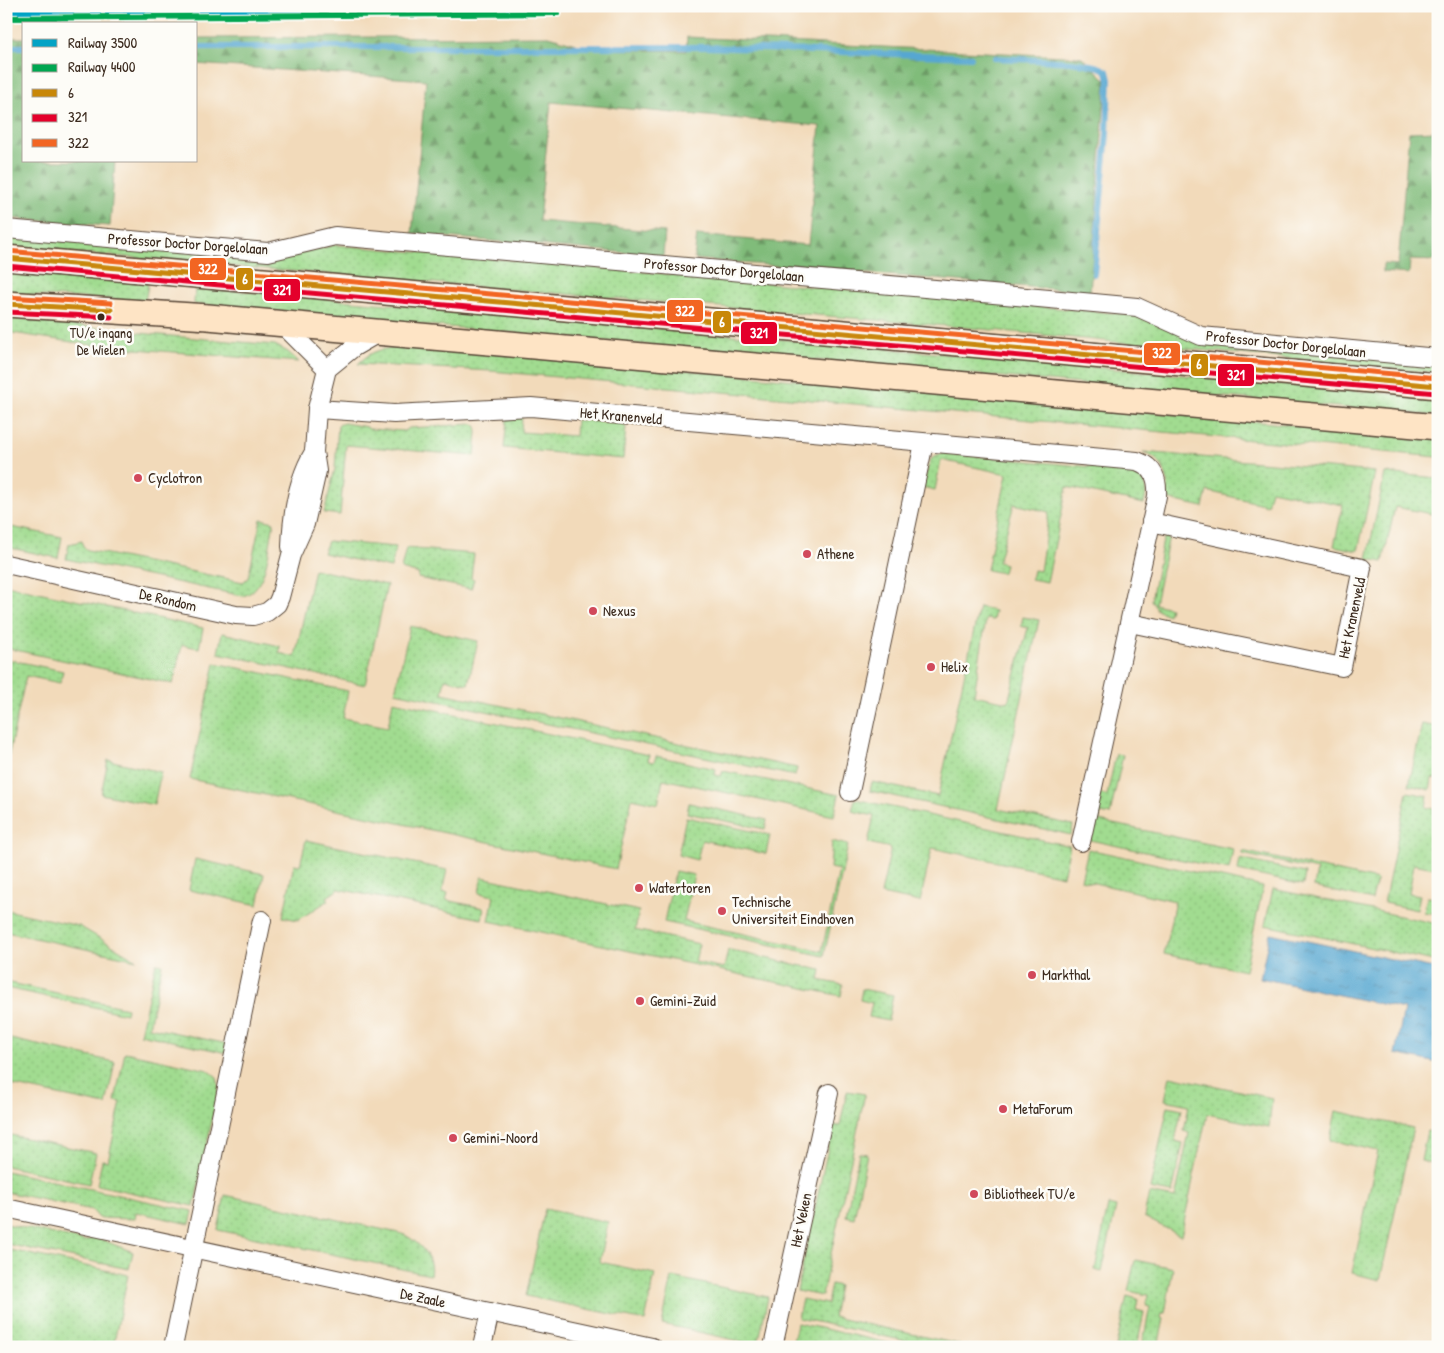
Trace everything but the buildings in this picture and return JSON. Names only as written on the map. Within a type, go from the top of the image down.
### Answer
[{"type":"main road","name":"Professor Doctor Dorgelolaan","points":[[6,258],[1438,386]]},
{"type":"main road","points":[[6,304],[281,323],[1438,427]]},
{"type":"street","name":"Professor Doctor Dorgelolaan","points":[[6,229],[268,252],[334,236],[1094,302],[1138,307],[1201,336],[1438,358]]},
{"type":"street","points":[[281,323],[327,369],[354,347],[380,332]]},
{"type":"street","name":"De Rondom","points":[[6,564],[216,611],[253,616],[267,612],[277,604],[291,555],[292,526],[302,478],[314,452],[317,409],[327,369]]},
{"type":"street","name":"Het Kranenveld","points":[[317,409],[394,414],[531,408],[830,432],[924,443],[1137,461],[1150,467],[1157,484],[1151,522],[1081,842]]},
{"type":"street","points":[[850,792],[924,443]]},
{"type":"street","name":"Het Kranenveld","points":[[1130,623],[1342,667],[1362,568],[1151,522]]},
{"type":"street","points":[[173,1347],[262,920]]},
{"type":"street","name":"Het Veken","points":[[774,1347],[829,1093]]},
{"type":"street","name":"De Zaale","points":[[6,1208],[652,1347]]},
{"type":"street","points":[[482,1347],[490,1312]]},
{"type":"green space","points":[[549,36],[592,49],[686,51],[687,37],[1082,57],[1106,80],[1090,292],[694,259],[697,235],[808,245],[820,126],[551,102],[539,221],[665,232],[663,256],[412,234],[426,80],[198,64],[198,38]]},
{"type":"green space","points":[[6,38],[22,38],[22,162],[115,162],[110,226],[6,218]]},
{"type":"green space","points":[[1438,131],[1438,261],[1410,260],[1409,274],[1383,272],[1383,264],[1398,265],[1409,132]]},
{"type":"green space","points":[[6,235],[274,259],[335,245],[1124,314],[1147,318],[1161,325],[1438,364],[1438,373],[971,328],[6,247]]},
{"type":"green space","points":[[6,270],[146,282],[148,285],[145,301],[6,294]]},
{"type":"green space","points":[[195,287],[1438,398],[1438,416],[194,304]]},
{"type":"green space","points":[[6,317],[149,334],[275,345],[288,352],[299,362],[98,346],[6,332]]},
{"type":"green space","points":[[395,344],[1438,438],[1438,457],[491,371],[358,364],[374,352],[394,348]]},
{"type":"green space","points":[[522,416],[521,432],[575,436],[576,420],[623,424],[626,427],[623,459],[504,448],[507,420]]},
{"type":"green space","points":[[344,423],[369,429],[405,431],[409,428],[473,424],[476,425],[477,432],[475,456],[346,445],[340,515],[324,513],[335,469],[338,425]]},
{"type":"green space","points":[[1143,452],[1375,472],[1358,551],[1334,546],[1343,505],[1271,490],[1267,505],[1207,491],[1203,507],[1167,499],[1166,477],[1161,465],[1157,460]]},
{"type":"green space","points":[[943,453],[1135,471],[1142,477],[1146,485],[1144,504],[1067,487],[1047,582],[1031,579],[1033,570],[1040,571],[1049,512],[1014,504],[998,562],[1005,564],[1003,573],[987,570],[1007,474],[941,460],[935,490],[922,487],[931,459]]},
{"type":"green space","points":[[1385,473],[1438,478],[1438,515],[1395,507],[1383,562],[1367,559]]},
{"type":"green space","points":[[261,519],[274,522],[269,554],[258,585],[251,592],[243,596],[66,559],[69,544],[82,541],[83,547],[88,550],[243,582],[248,578]]},
{"type":"green space","points":[[6,526],[62,537],[58,558],[6,547]]},
{"type":"green space","points":[[1169,536],[1155,604],[1170,608],[1168,615],[1157,610],[1151,600],[1163,540]]},
{"type":"green space","points":[[328,541],[396,547],[391,568],[323,553]]},
{"type":"green space","points":[[406,548],[474,554],[471,578],[474,579],[471,589],[418,578],[419,574],[401,569]]},
{"type":"green space","points":[[314,569],[387,585],[365,685],[218,653],[222,633],[280,646],[279,653],[295,657]]},
{"type":"green space","points":[[6,585],[203,628],[199,648],[182,645],[173,684],[6,648]]},
{"type":"green space","points":[[979,607],[995,611],[993,620],[986,619],[974,695],[1008,702],[1028,628],[1021,626],[1023,617],[1039,620],[998,809],[1073,825],[1071,835],[870,791],[872,782],[938,796]]},
{"type":"green space","points":[[410,626],[478,641],[468,684],[445,679],[442,693],[797,768],[795,776],[395,692]]},
{"type":"green space","points":[[6,659],[63,671],[60,683],[26,676],[6,767]]},
{"type":"green space","points":[[215,663],[348,691],[343,718],[388,727],[393,701],[649,755],[648,761],[654,762],[656,756],[716,769],[715,775],[721,776],[723,771],[839,795],[834,816],[663,779],[658,804],[632,798],[616,869],[190,779]]},
{"type":"green space","points":[[1422,724],[1438,727],[1438,779],[1432,778],[1430,790],[1409,785]]},
{"type":"green space","points":[[1116,754],[1123,755],[1110,815],[1101,813],[1099,821],[1233,849],[1229,870],[1090,840],[1100,794],[1107,796]]},
{"type":"green space","points":[[108,760],[161,772],[154,805],[101,794]]},
{"type":"green space","points":[[1407,792],[1428,796],[1426,807],[1438,810],[1438,869],[1414,864],[1409,893],[1420,895],[1417,910],[1384,903]]},
{"type":"green space","points":[[855,799],[1070,846],[1063,876],[932,848],[920,902],[881,894],[891,848],[868,843],[874,816],[852,811]]},
{"type":"green space","points":[[689,803],[767,820],[765,829],[687,813]]},
{"type":"green space","points":[[686,817],[770,835],[766,854],[702,840],[697,860],[678,855]]},
{"type":"green space","points":[[306,840],[447,870],[442,892],[448,893],[446,900],[484,908],[482,919],[339,889],[327,897],[329,900],[298,920],[283,917],[294,864],[300,865]]},
{"type":"green space","points":[[832,841],[848,845],[824,956],[664,922],[675,871],[694,875],[684,921],[822,951],[839,870],[830,868]]},
{"type":"green space","points":[[1088,849],[1263,887],[1245,971],[1164,954],[1175,901],[1081,880]]},
{"type":"green space","points":[[1242,851],[1377,880],[1372,900],[1314,887],[1317,870],[1242,854]]},
{"type":"green space","points":[[195,859],[264,874],[258,905],[189,890]]},
{"type":"green space","points":[[1240,859],[1305,873],[1303,885],[1238,871]]},
{"type":"green space","points":[[482,877],[639,911],[635,930],[699,944],[695,962],[724,968],[728,950],[821,970],[819,980],[843,985],[841,996],[489,921],[494,896],[479,893]]},
{"type":"green space","points":[[1273,889],[1438,924],[1438,962],[1265,925]]},
{"type":"green space","points":[[1427,897],[1438,898],[1438,914],[1424,912]]},
{"type":"green space","points":[[6,910],[79,926],[137,960],[6,932]]},
{"type":"green space","points":[[156,963],[162,964],[149,1027],[228,1044],[227,1053],[140,1034]]},
{"type":"green space","points":[[6,982],[127,1008],[126,1014],[6,988]]},
{"type":"green space","points":[[862,989],[893,995],[888,1021],[869,1017],[872,1003],[860,1000]]},
{"type":"green space","points":[[6,1038],[115,1062],[106,1105],[6,1084]]},
{"type":"green space","points":[[125,1052],[208,1070],[217,1077],[219,1087],[194,1206],[97,1185],[102,1160],[108,1161],[121,1102],[115,1101]]},
{"type":"green space","points":[[1170,1076],[1272,1098],[1269,1127],[1207,1114],[1181,1236],[1144,1217],[1149,1193],[1175,1198],[1189,1133],[1184,1131],[1189,1105],[1165,1100]]},
{"type":"green space","points":[[847,1091],[865,1094],[822,1296],[797,1291],[833,1125],[840,1126]]},
{"type":"green space","points":[[1168,1106],[1182,1109],[1175,1141],[1183,1143],[1172,1193],[1150,1189]]},
{"type":"green space","points":[[1336,1111],[1413,1128],[1380,1280],[1352,1273],[1378,1151],[1330,1140]]},
{"type":"green space","points":[[1427,1131],[1438,1133],[1438,1164],[1421,1161]]},
{"type":"green space","points":[[6,1134],[96,1153],[89,1184],[6,1166]]},
{"type":"green space","points":[[859,1153],[867,1154],[854,1218],[846,1216]]},
{"type":"green space","points":[[6,1171],[193,1211],[190,1224],[136,1212],[135,1219],[99,1218],[92,1210],[6,1192]]},
{"type":"green space","points":[[225,1195],[403,1234],[415,1241],[424,1251],[430,1262],[430,1275],[218,1230]]},
{"type":"green space","points":[[1108,1205],[1116,1207],[1102,1272],[1095,1270]]},
{"type":"green space","points":[[545,1209],[608,1222],[600,1262],[655,1274],[645,1321],[526,1296]]},
{"type":"green space","points":[[6,1224],[86,1241],[95,1237],[133,1252],[129,1269],[6,1244]]},
{"type":"green space","points":[[6,1249],[128,1275],[113,1347],[6,1347]]},
{"type":"green space","points":[[1135,1260],[1173,1268],[1165,1313],[1162,1313],[1161,1318],[1164,1319],[1158,1347],[1142,1347],[1150,1307],[1146,1306],[1148,1295],[1128,1291]]},
{"type":"green space","points":[[672,1277],[768,1297],[758,1345],[662,1324]]},
{"type":"green space","points":[[831,1284],[839,1286],[833,1317],[972,1347],[934,1347],[798,1318],[802,1299],[827,1304]]},
{"type":"green space","points":[[1127,1296],[1138,1299],[1136,1310],[1144,1312],[1137,1347],[1116,1347]]},
{"type":"green space","points":[[797,1323],[907,1347],[792,1347]]},
{"type":"water","points":[[1270,933],[1438,969],[1438,1063],[1395,1054],[1404,1009],[1260,978]]},
{"type":"waterway","points":[[6,47],[22,47]]},
{"type":"waterway","points":[[198,47],[707,47],[971,57]]},
{"type":"waterway","points":[[995,58],[1070,62],[1086,64],[1107,71],[1109,80],[1107,134],[1094,274]]},
{"type":"rail line","name":"3500","points":[[6,11],[530,6]]},
{"type":"rail line","name":"4400","points":[[6,18],[558,13]]},
{"type":"transit line","name":"322","points":[[7,251],[1438,378]]},
{"type":"transit line","name":"6","points":[[6,258],[1438,386]]},
{"type":"transit line","name":"321","points":[[6,266],[1437,393]]},
{"type":"transit line","name":"322","points":[[6,297],[111,303]]},
{"type":"transit line","name":"6","points":[[6,304],[111,310]]},
{"type":"transit line","name":"321","points":[[6,312],[111,317]]},
{"type":"place","name":"TU/e ingang De Wielen","points":[[101,317]]},
{"type":"place","name":"Cyclotron","points":[[138,478]]},
{"type":"place","name":"Athene","points":[[807,554]]},
{"type":"place","name":"Nexus","points":[[593,611]]},
{"type":"place","name":"Helix","points":[[931,667]]},
{"type":"place","name":"Watertoren","points":[[639,888]]},
{"type":"place","name":"Technische Universiteit Eindhoven","points":[[722,911]]},
{"type":"place","name":"Markthal","points":[[1032,975]]},
{"type":"place","name":"Gemini-Zuid","points":[[640,1001]]},
{"type":"place","name":"MetaForum","points":[[1003,1109]]},
{"type":"place","name":"Gemini-Noord","points":[[453,1138]]},
{"type":"place","name":"Bibliotheek TU/e","points":[[974,1194]]}]
